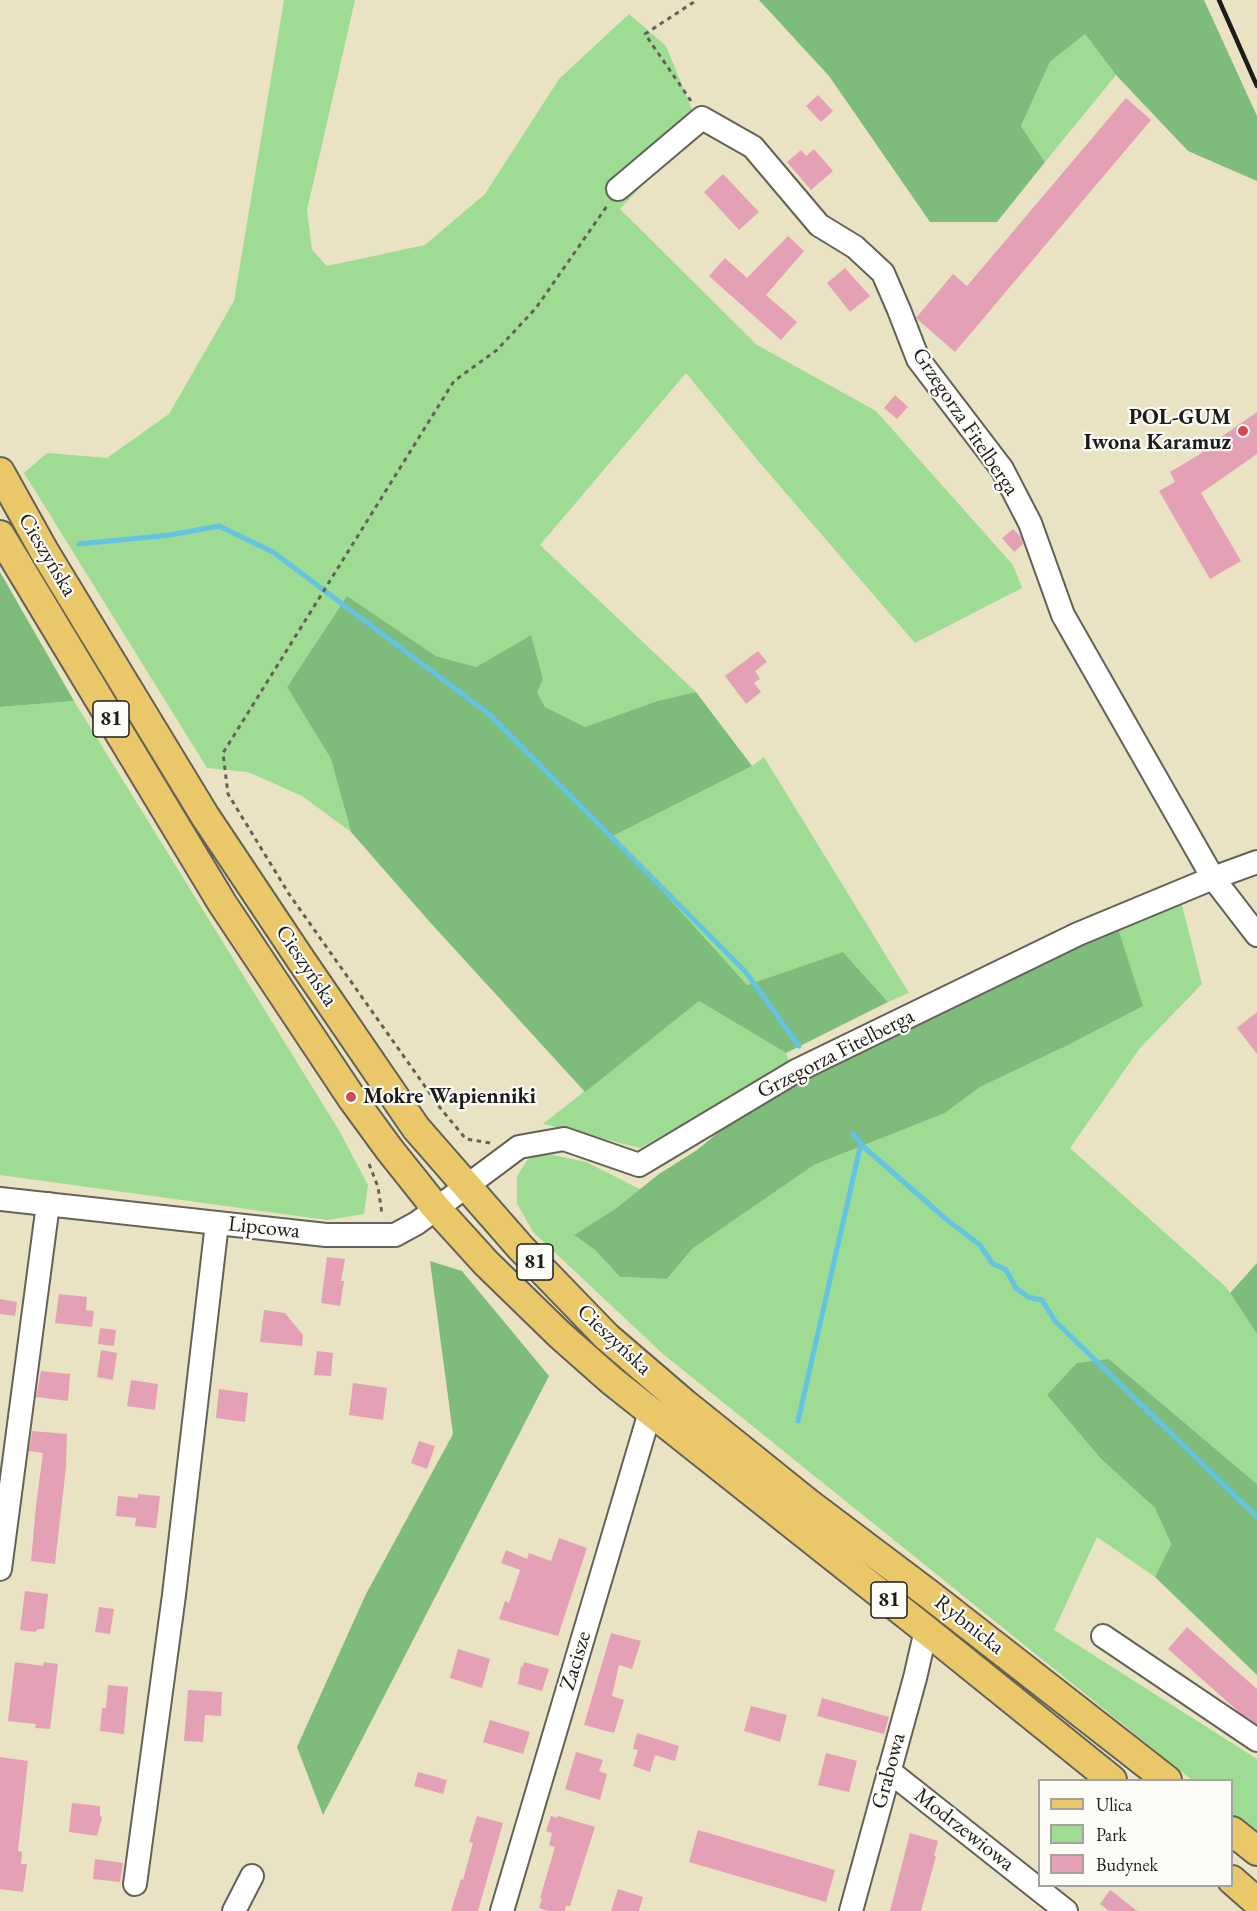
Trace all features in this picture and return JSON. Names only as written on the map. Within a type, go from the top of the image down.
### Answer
[{"type":"main road","name":"Cieszyńska","points":[[0,472],[44,551],[205,816],[416,1128],[520,1247],[607,1337],[684,1404]]},
{"type":"main road","name":"Cieszyńska","points":[[0,536],[222,903],[389,1149],[436,1208],[486,1263],[560,1335],[656,1417]]},
{"type":"main road","name":"Rybnicka","points":[[684,1404],[808,1503],[1166,1779]]},
{"type":"main road","name":"Rybnicka","points":[[656,1417],[1111,1779]]},
{"type":"main road","points":[[1233,1832],[1257,1851]]},
{"type":"main road","points":[[1233,1881],[1257,1902]]},
{"type":"street","points":[[618,189],[702,118]]},
{"type":"street","name":"Grzegorza Fitelberga","points":[[702,118],[753,147],[819,225],[855,247],[883,273],[918,360],[1002,469],[1030,523],[1063,615],[1213,878]]},
{"type":"street","name":"Grzegorza Fitelberga","points":[[466,1185],[519,1147],[564,1139],[639,1165],[796,1071],[1078,934],[1257,862]]},
{"type":"street","points":[[1213,878],[1257,934]]},
{"type":"street","points":[[395,1235],[417,1223],[466,1185]]},
{"type":"street","name":"Lipcowa","points":[[0,1199],[326,1235],[395,1235]]},
{"type":"street","points":[[0,1569],[48,1204]]},
{"type":"street","points":[[135,1884],[174,1595],[217,1223]]},
{"type":"street","name":"Zacisze","points":[[502,1911],[656,1417]]},
{"type":"street","name":"Grabowa","points":[[851,1911],[926,1630]]},
{"type":"street","points":[[1103,1635],[1257,1740]]},
{"type":"street","name":"Modrzewiowa","points":[[889,1771],[1066,1911]]},
{"type":"street","points":[[234,1911],[252,1876]]},
{"type":"path","points":[[697,0],[645,34],[702,118]]},
{"type":"path","points":[[519,1147],[510,1138],[490,1143],[466,1139],[441,1109],[289,894],[228,794],[223,753],[454,381],[497,350],[536,308],[618,189]]},
{"type":"path","points":[[369,1164],[378,1187],[383,1215],[395,1235]]},
{"type":"green space","points":[[284,0],[355,0],[307,210],[312,250],[327,266],[425,245],[485,194],[559,79],[629,14],[666,46],[698,124],[620,209],[757,345],[876,411],[1013,565],[1022,588],[915,643],[686,373],[540,545],[696,692],[657,701],[585,727],[545,707],[537,692],[531,635],[476,667],[436,656],[347,596],[287,687],[331,759],[351,832],[302,796],[248,772],[207,768],[24,473],[47,453],[107,458],[169,414],[234,301]]},
{"type":"green space","points":[[759,0],[1204,0],[1257,116],[1257,181],[1188,151],[1116,75],[1085,34],[1050,62],[1021,126],[1045,162],[997,222],[930,222],[829,76]]},
{"type":"green space","points":[[1085,34],[1116,75],[1045,162],[1021,126],[1050,62]]},
{"type":"green space","points":[[0,572],[74,701],[0,707]]},
{"type":"green space","points":[[347,596],[436,656],[476,667],[531,635],[543,679],[537,692],[545,707],[585,727],[657,701],[696,692],[752,766],[613,836],[747,985],[843,952],[888,1002],[786,1053],[699,1001],[585,1092],[351,832],[331,759],[287,687]]},
{"type":"green space","points":[[74,701],[340,1132],[368,1185],[364,1214],[327,1220],[0,1175],[0,707]]},
{"type":"green space","points":[[764,757],[909,993],[888,1002],[843,952],[747,985],[613,836],[752,766]]},
{"type":"green space","points":[[1181,901],[1202,984],[1140,1048],[1070,1148],[1226,1287],[1257,1334],[1257,1484],[1109,1359],[1047,1395],[1101,1459],[1155,1508],[1171,1544],[1155,1577],[1097,1537],[1054,1630],[1257,1759],[1257,1833],[1233,1814],[1233,1779],[1191,1779],[663,1354],[533,1232],[517,1203],[517,1176],[528,1159],[544,1153],[586,1162],[640,1189],[615,1209],[574,1235],[595,1250],[620,1277],[667,1279],[692,1249],[814,1165],[945,1113],[980,1087],[1062,1048],[1118,929]]},
{"type":"green space","points":[[1118,929],[1143,1006],[980,1087],[945,1113],[814,1165],[692,1249],[667,1279],[620,1277],[595,1250],[574,1235],[615,1209],[659,1174],[697,1150],[777,1087],[1006,977]]},
{"type":"green space","points":[[699,1001],[786,1053],[790,1065],[640,1148],[543,1124]]},
{"type":"green space","points":[[430,1261],[462,1271],[549,1376],[323,1815],[297,1747],[366,1594],[453,1434]]},
{"type":"green space","points":[[1257,1263],[1257,1334],[1230,1293]]},
{"type":"green space","points":[[1109,1359],[1257,1484],[1257,1675],[1155,1577],[1171,1544],[1155,1508],[1101,1459],[1047,1395],[1077,1363]]},
{"type":"building","points":[[818,95],[833,111],[821,122],[806,106]]},
{"type":"building","points":[[1126,98],[1151,120],[955,352],[916,318],[953,274],[967,286]]},
{"type":"building","points":[[814,149],[833,171],[811,190],[787,162],[801,150],[806,156]]},
{"type":"building","points":[[723,174],[759,212],[739,230],[704,192]]},
{"type":"building","points":[[788,236],[804,251],[766,295],[797,322],[781,340],[709,276],[725,258],[747,278]]},
{"type":"building","points":[[845,268],[870,296],[850,312],[827,283]]},
{"type":"building","points":[[895,395],[908,407],[897,419],[884,408]]},
{"type":"building","points":[[1257,412],[1257,454],[1201,493],[1241,561],[1210,579],[1159,491],[1175,482],[1170,472],[1202,453],[1201,451]]},
{"type":"building","points":[[1013,529],[1021,537],[1023,544],[1014,552],[1002,538]]},
{"type":"building","points":[[758,651],[767,662],[755,671],[760,679],[754,683],[761,692],[746,704],[725,676]]},
{"type":"building","points":[[1257,1012],[1257,1054],[1237,1028]]},
{"type":"building","points":[[327,1257],[345,1259],[340,1306],[321,1303]]},
{"type":"building","points":[[59,1294],[87,1297],[86,1310],[94,1311],[92,1327],[55,1323]]},
{"type":"building","points":[[0,1299],[17,1302],[15,1316],[0,1314]]},
{"type":"building","points":[[264,1310],[285,1313],[303,1335],[302,1346],[260,1342]]},
{"type":"building","points":[[100,1328],[116,1330],[114,1346],[98,1344]]},
{"type":"building","points":[[101,1350],[117,1353],[113,1380],[97,1377]]},
{"type":"building","points":[[317,1351],[333,1353],[331,1376],[314,1375]]},
{"type":"building","points":[[41,1371],[70,1374],[68,1401],[36,1397]]},
{"type":"building","points":[[131,1380],[158,1384],[155,1410],[127,1406]]},
{"type":"building","points":[[353,1383],[387,1388],[383,1420],[349,1415]]},
{"type":"building","points":[[219,1389],[248,1393],[245,1422],[216,1418]]},
{"type":"building","points":[[32,1431],[67,1434],[66,1467],[55,1564],[31,1561],[43,1453],[29,1451]]},
{"type":"building","points":[[419,1441],[435,1446],[427,1469],[411,1463]]},
{"type":"building","points":[[138,1494],[160,1496],[156,1528],[135,1526],[136,1518],[116,1516],[118,1496],[138,1498]]},
{"type":"building","points":[[559,1538],[587,1548],[558,1636],[499,1619],[505,1601],[509,1603],[520,1570],[501,1563],[506,1550],[527,1559],[529,1553],[551,1561]]},
{"type":"building","points":[[25,1591],[48,1594],[44,1629],[38,1629],[35,1632],[20,1630]]},
{"type":"building","points":[[99,1607],[114,1609],[110,1634],[95,1632]]},
{"type":"building","points":[[1187,1627],[1257,1689],[1257,1724],[1239,1712],[1168,1649]]},
{"type":"building","points":[[611,1633],[641,1641],[632,1669],[619,1665],[612,1696],[624,1700],[614,1733],[584,1725]]},
{"type":"building","points":[[458,1649],[490,1659],[482,1688],[450,1678]]},
{"type":"building","points":[[15,1662],[43,1666],[44,1662],[58,1664],[50,1729],[35,1728],[36,1724],[8,1721]]},
{"type":"building","points":[[524,1662],[549,1669],[542,1691],[518,1684],[521,1666],[523,1667]]},
{"type":"building","points":[[108,1685],[128,1687],[124,1734],[100,1731],[102,1708],[106,1708]]},
{"type":"building","points":[[188,1690],[222,1692],[221,1716],[205,1715],[203,1742],[184,1741]]},
{"type":"building","points":[[822,1698],[889,1717],[884,1734],[817,1716]]},
{"type":"building","points":[[751,1706],[787,1715],[780,1742],[744,1731]]},
{"type":"building","points":[[490,1720],[530,1732],[523,1754],[483,1742]]},
{"type":"building","points":[[637,1733],[679,1746],[675,1761],[655,1755],[650,1772],[633,1766],[638,1750],[633,1749]]},
{"type":"building","points":[[576,1752],[603,1760],[599,1771],[607,1774],[600,1800],[565,1789]]},
{"type":"building","points":[[826,1753],[857,1761],[849,1792],[818,1785]]},
{"type":"building","points":[[0,1757],[28,1761],[18,1851],[22,1852],[21,1864],[27,1864],[23,1892],[0,1889]]},
{"type":"building","points":[[418,1772],[447,1780],[443,1794],[414,1786]]},
{"type":"building","points":[[72,1803],[100,1806],[102,1818],[97,1836],[69,1832]]},
{"type":"building","points":[[477,1816],[503,1823],[478,1911],[451,1911],[461,1879],[463,1880],[473,1843],[469,1842]]},
{"type":"building","points":[[551,1816],[595,1827],[570,1906],[566,1906],[565,1911],[548,1911],[539,1908],[555,1847],[549,1845],[552,1833],[546,1831]]},
{"type":"building","points":[[698,1830],[835,1870],[826,1902],[689,1862]]},
{"type":"building","points":[[910,1833],[938,1841],[934,1856],[936,1856],[921,1911],[890,1911]]},
{"type":"building","points":[[95,1859],[123,1863],[120,1882],[93,1879]]},
{"type":"building","points":[[618,1889],[643,1897],[639,1911],[611,1911]]},
{"type":"building","points":[[1110,1890],[1137,1911],[1109,1911],[1100,1904]]},
{"type":"waterway","points":[[79,544],[170,535],[219,526],[273,552],[489,714],[745,971],[799,1046]]},
{"type":"waterway","points":[[853,1134],[865,1148],[946,1219],[980,1245],[992,1263],[1006,1270],[1016,1288],[1028,1297],[1042,1300],[1055,1321],[1257,1517]]},
{"type":"waterway","points":[[798,1421],[861,1143]]},
{"type":"railway","points":[[1219,0],[1257,86]]},
{"type":"place","name":"POL-GUM Iwona Karamuz","points":[[1243,431]]},
{"type":"place","name":"Mokre Wapienniki","points":[[351,1097]]}]
